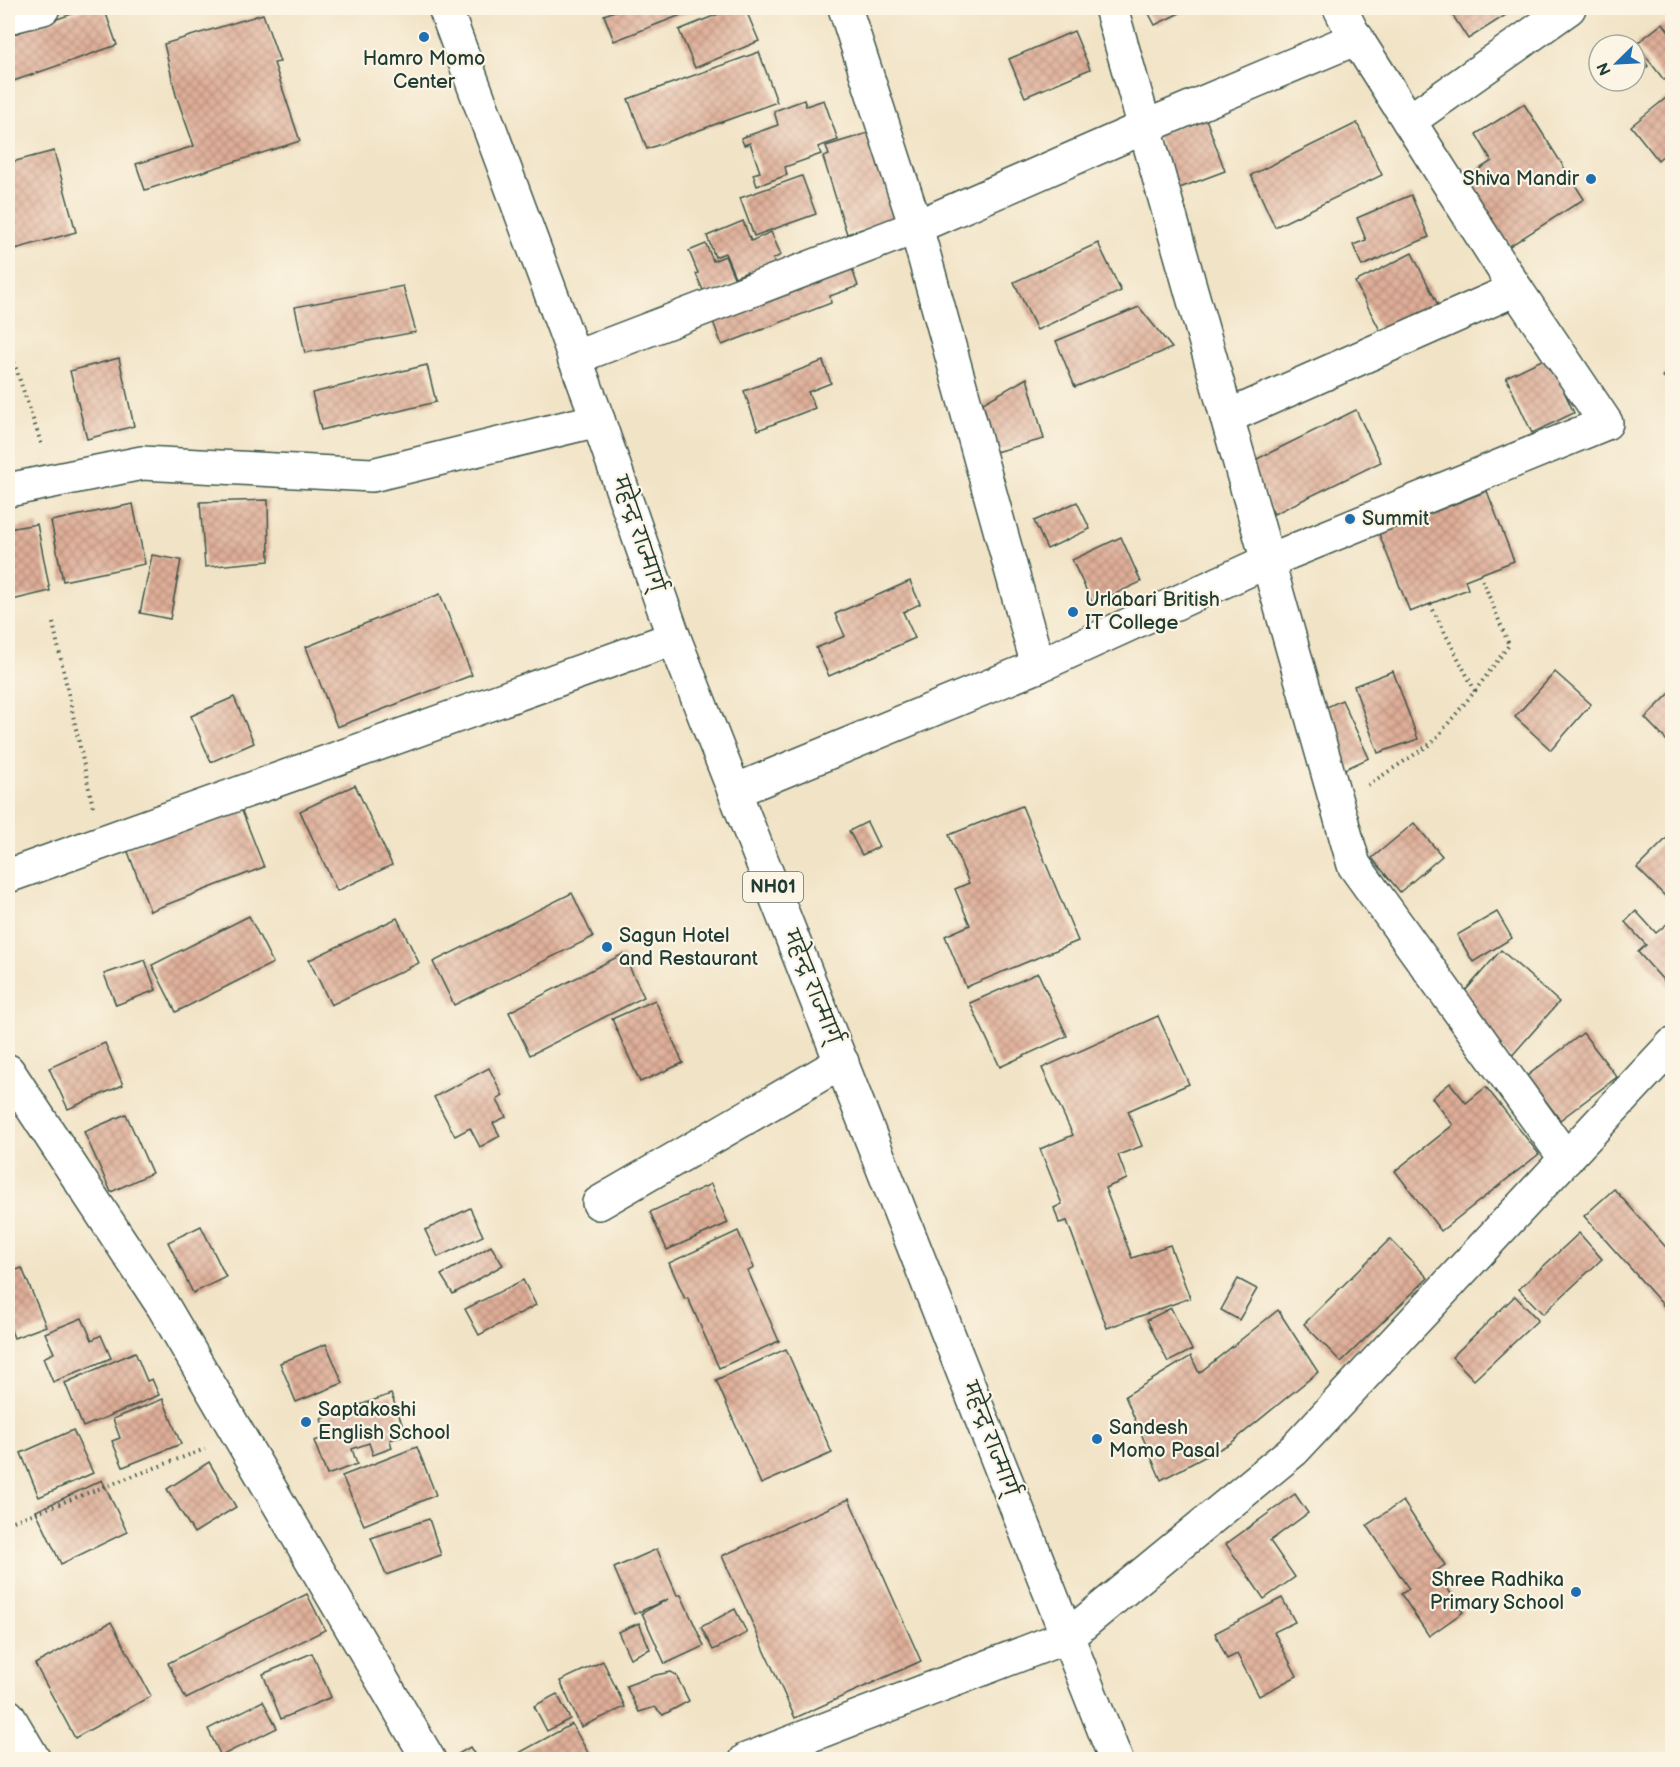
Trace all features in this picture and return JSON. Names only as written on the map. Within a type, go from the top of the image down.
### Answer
[{"type":"main road","points":[[8,17],[43,8]]},
{"type":"main road","name":"महेन्द्र राज्मार्ग्","points":[[446,8],[598,420],[674,638],[1116,1760]]},
{"type":"main road","points":[[845,8],[916,227],[1038,666]]},
{"type":"main road","points":[[1111,8],[1354,865],[1566,1159]]},
{"type":"main road","points":[[735,791],[1038,666],[1268,561],[1606,423],[1516,289],[1357,38],[1341,8]]},
{"type":"main road","points":[[1409,121],[1569,8]]},
{"type":"main road","points":[[574,358],[916,227],[1144,127],[1357,38]]},
{"type":"main road","points":[[1227,417],[1516,289]]},
{"type":"main road","points":[[8,490],[142,463],[372,475],[598,420]]},
{"type":"main road","points":[[8,876],[674,638]]},
{"type":"main road","points":[[746,1760],[1068,1636],[1294,1450],[1672,1045]]},
{"type":"main road","points":[[599,1203],[842,1062]]},
{"type":"main road","points":[[8,1071],[163,1306],[429,1760]]},
{"type":"main road","points":[[8,1716],[34,1760]]},
{"type":"path","points":[[8,345],[54,480]]},
{"type":"path","points":[[1337,805],[1432,743],[1509,645],[1480,574]]},
{"type":"path","points":[[1430,604],[1475,691]]},
{"type":"path","points":[[53,623],[101,842]]},
{"type":"path","points":[[8,1523],[239,1436]]},
{"type":"building","points":[[89,8],[104,8],[117,45],[8,83],[8,36]]},
{"type":"building","points":[[623,8],[699,8],[614,41],[604,15]]},
{"type":"building","points":[[733,8],[745,8],[759,41],[695,68],[679,30]]},
{"type":"building","points":[[1146,8],[1190,8],[1155,25]]},
{"type":"building","points":[[1448,8],[1517,8],[1468,39]]},
{"type":"building","points":[[263,14],[280,62],[274,63],[300,141],[145,190],[136,164],[194,146],[176,95],[164,44]]},
{"type":"building","points":[[1663,23],[1672,36],[1672,74],[1664,80],[1647,58],[1647,35]]},
{"type":"building","points":[[1074,31],[1090,69],[1025,97],[1009,59]]},
{"type":"building","points":[[759,52],[777,102],[647,149],[628,99]]},
{"type":"building","points":[[1666,98],[1672,106],[1672,148],[1658,160],[1631,126]]},
{"type":"building","points":[[804,100],[806,106],[824,100],[838,140],[818,147],[821,154],[785,167],[787,175],[757,186],[753,174],[760,172],[750,143],[744,145],[741,138],[778,125],[774,111]]},
{"type":"building","points":[[1524,104],[1584,199],[1505,249],[1462,180],[1492,161],[1476,134]]},
{"type":"building","points":[[1205,116],[1225,171],[1177,189],[1157,134]]},
{"type":"building","points":[[1357,123],[1382,175],[1275,227],[1251,175]]},
{"type":"building","points":[[868,133],[896,218],[847,234],[823,157],[829,155],[826,146]]},
{"type":"building","points":[[54,151],[76,232],[8,251],[8,163]]},
{"type":"building","points":[[802,176],[816,214],[754,236],[740,198]]},
{"type":"building","points":[[1411,195],[1429,237],[1362,266],[1353,245],[1366,240],[1357,218]]},
{"type":"building","points":[[743,221],[751,241],[771,232],[781,255],[773,259],[776,267],[750,278],[747,272],[735,277],[725,253],[715,257],[707,236]]},
{"type":"building","points":[[1098,243],[1121,291],[1037,330],[1014,282]]},
{"type":"building","points":[[706,244],[713,261],[725,256],[736,282],[705,295],[689,251]]},
{"type":"building","points":[[1412,253],[1439,307],[1383,336],[1355,282]]},
{"type":"building","points":[[849,260],[858,286],[830,296],[831,303],[722,345],[710,314]]},
{"type":"building","points":[[403,286],[416,332],[305,353],[295,307]]},
{"type":"building","points":[[1139,307],[1172,348],[1075,387],[1056,341]]},
{"type":"building","points":[[1548,357],[1574,413],[1532,433],[1506,377]]},
{"type":"building","points":[[119,358],[134,426],[87,439],[70,371]]},
{"type":"building","points":[[823,361],[831,383],[808,392],[815,408],[758,430],[744,391]]},
{"type":"building","points":[[427,365],[436,402],[321,430],[312,393]]},
{"type":"building","points":[[1672,367],[1672,386],[1663,376]]},
{"type":"building","points":[[1027,378],[1044,439],[995,452],[983,403]]},
{"type":"building","points":[[1356,410],[1381,462],[1274,514],[1249,463]]},
{"type":"building","points":[[1487,491],[1514,561],[1465,580],[1468,589],[1410,612],[1379,534]]},
{"type":"building","points":[[268,500],[269,561],[205,567],[200,502]]},
{"type":"building","points":[[1077,502],[1090,529],[1047,549],[1034,521]]},
{"type":"building","points":[[133,504],[145,564],[63,581],[51,521]]},
{"type":"building","points":[[37,524],[50,591],[8,601],[8,529]]},
{"type":"building","points":[[1121,537],[1141,582],[1093,604],[1072,560]]},
{"type":"building","points":[[152,555],[181,560],[170,619],[140,613]]},
{"type":"building","points":[[910,581],[920,604],[903,612],[915,638],[829,676],[816,648],[845,636],[835,614]]},
{"type":"building","points":[[440,594],[472,675],[337,727],[306,647]]},
{"type":"building","points":[[1393,671],[1418,739],[1378,753],[1354,686]]},
{"type":"building","points":[[1555,672],[1591,704],[1551,750],[1515,717]]},
{"type":"building","points":[[1672,691],[1672,740],[1669,743],[1645,718]]},
{"type":"building","points":[[234,697],[254,743],[211,762],[191,716]]},
{"type":"building","points":[[1342,700],[1369,758],[1341,771],[1314,713]]},
{"type":"building","points":[[355,785],[392,865],[337,891],[300,811]]},
{"type":"building","points":[[240,806],[264,867],[150,911],[127,849]]},
{"type":"building","points":[[1022,806],[1078,941],[966,987],[945,936],[970,925],[955,889],[969,883],[949,835]]},
{"type":"building","points":[[867,822],[879,847],[862,855],[849,831]]},
{"type":"building","points":[[1414,823],[1442,856],[1400,892],[1372,858]]},
{"type":"building","points":[[1672,833],[1672,903],[1637,868]]},
{"type":"building","points":[[572,893],[593,937],[454,1005],[433,962]]},
{"type":"building","points":[[1636,911],[1656,933],[1668,923],[1672,928],[1672,990],[1638,952],[1646,945],[1625,922]]},
{"type":"building","points":[[1497,912],[1512,938],[1473,962],[1457,935]]},
{"type":"building","points":[[249,916],[273,963],[176,1012],[152,965]]},
{"type":"building","points":[[397,918],[419,963],[331,1005],[309,960]]},
{"type":"building","points":[[1501,950],[1559,1002],[1510,1058],[1452,1006]]},
{"type":"building","points":[[623,954],[644,997],[530,1055],[509,1012]]},
{"type":"building","points":[[145,960],[156,990],[116,1005],[104,974]]},
{"type":"building","points":[[1038,973],[1067,1036],[1000,1067],[970,1003]]},
{"type":"building","points":[[655,1000],[683,1063],[640,1082],[612,1019]]},
{"type":"building","points":[[1158,1016],[1189,1084],[1128,1111],[1142,1146],[1118,1155],[1127,1179],[1105,1188],[1132,1258],[1170,1245],[1190,1298],[1107,1328],[1067,1221],[1059,1223],[1054,1208],[1062,1204],[1040,1149],[1073,1135],[1042,1068]]},
{"type":"building","points":[[1583,1033],[1617,1077],[1560,1120],[1527,1076]]},
{"type":"building","points":[[105,1043],[123,1085],[68,1109],[49,1068]]},
{"type":"building","points":[[489,1068],[503,1096],[497,1100],[506,1117],[493,1123],[500,1136],[480,1147],[470,1128],[455,1136],[434,1097]]},
{"type":"building","points":[[1450,1083],[1466,1103],[1486,1087],[1539,1154],[1441,1231],[1395,1171],[1453,1125],[1432,1098]]},
{"type":"building","points":[[126,1114],[152,1173],[111,1192],[84,1132]]},
{"type":"building","points":[[711,1184],[728,1223],[667,1250],[650,1212]]},
{"type":"building","points":[[1614,1189],[1672,1254],[1672,1315],[1584,1216]]},
{"type":"building","points":[[470,1208],[483,1236],[438,1257],[425,1230]]},
{"type":"building","points":[[201,1226],[226,1277],[193,1293],[168,1242]]},
{"type":"building","points":[[738,1231],[754,1268],[748,1271],[779,1341],[719,1368],[688,1298],[685,1299],[669,1263]]},
{"type":"building","points":[[1579,1233],[1602,1259],[1543,1314],[1519,1289]]},
{"type":"building","points":[[1390,1239],[1428,1278],[1341,1362],[1304,1324]]},
{"type":"building","points":[[491,1246],[503,1265],[453,1294],[441,1275]]},
{"type":"building","points":[[22,1268],[46,1326],[14,1338],[8,1322],[8,1273]]},
{"type":"building","points":[[1238,1279],[1257,1289],[1239,1320],[1221,1310]]},
{"type":"building","points":[[523,1280],[536,1305],[479,1335],[465,1309]]},
{"type":"building","points":[[1515,1296],[1538,1320],[1474,1380],[1452,1357]]},
{"type":"building","points":[[1171,1308],[1192,1350],[1168,1362],[1147,1320]]},
{"type":"building","points":[[1278,1310],[1318,1372],[1231,1443],[1161,1480],[1125,1396],[1191,1356],[1199,1373]]},
{"type":"building","points":[[82,1318],[92,1340],[101,1335],[111,1358],[53,1382],[43,1358],[54,1353],[45,1333]]},
{"type":"building","points":[[326,1344],[343,1383],[296,1402],[280,1363]]},
{"type":"building","points":[[786,1349],[832,1453],[761,1484],[716,1380]]},
{"type":"building","points":[[135,1352],[147,1381],[152,1379],[159,1395],[83,1427],[65,1383]]},
{"type":"building","points":[[391,1394],[406,1434],[390,1440],[392,1448],[373,1455],[369,1443],[352,1449],[357,1464],[327,1475],[314,1441],[327,1437],[321,1419]]},
{"type":"building","points":[[163,1399],[181,1444],[123,1467],[112,1441],[120,1438],[113,1419]]},
{"type":"building","points":[[73,1430],[93,1473],[39,1497],[21,1453]]},
{"type":"building","points":[[417,1447],[436,1495],[364,1525],[342,1476]]},
{"type":"building","points":[[209,1462],[236,1507],[194,1533],[167,1489]]},
{"type":"building","points":[[102,1480],[127,1532],[61,1564],[36,1511]]},
{"type":"building","points":[[1295,1494],[1308,1513],[1270,1541],[1295,1577],[1264,1599],[1226,1544]]},
{"type":"building","points":[[849,1499],[921,1661],[795,1718],[722,1556]]},
{"type":"building","points":[[1403,1501],[1445,1565],[1436,1571],[1463,1612],[1429,1636],[1401,1594],[1409,1589],[1367,1525]]},
{"type":"building","points":[[429,1519],[441,1555],[386,1575],[371,1538]]},
{"type":"building","points":[[657,1549],[677,1595],[681,1595],[704,1646],[665,1664],[642,1613],[668,1599],[634,1614],[614,1568]]},
{"type":"building","points":[[307,1594],[325,1630],[186,1699],[168,1663]]},
{"type":"building","points":[[1282,1598],[1295,1622],[1274,1632],[1297,1676],[1259,1696],[1237,1654],[1227,1659],[1215,1633]]},
{"type":"building","points":[[735,1609],[747,1633],[713,1650],[701,1627]]},
{"type":"building","points":[[111,1622],[151,1696],[75,1738],[35,1664]]},
{"type":"building","points":[[639,1623],[650,1649],[630,1658],[618,1632]]},
{"type":"building","points":[[312,1653],[331,1697],[281,1719],[263,1674]]},
{"type":"building","points":[[603,1661],[625,1707],[581,1727],[560,1681]]},
{"type":"building","points":[[671,1672],[676,1675],[689,1701],[663,1715],[655,1707],[639,1712],[626,1686]]},
{"type":"building","points":[[557,1694],[570,1719],[547,1731],[534,1706]]},
{"type":"building","points":[[263,1701],[277,1728],[221,1756],[208,1729]]},
{"type":"building","points":[[572,1724],[592,1760],[520,1760],[517,1754]]},
{"type":"building","points":[[470,1747],[478,1760],[454,1760],[453,1757]]},
{"type":"place","name":"Hamro Momo Center","points":[[424,37]]},
{"type":"place","name":"Shiva Mandir","points":[[1591,179]]},
{"type":"place","name":"Summit","points":[[1350,519]]},
{"type":"place","name":"Urlabari British IT College","points":[[1073,612]]},
{"type":"place","name":"Sagun Hotel and Restaurant","points":[[607,947]]},
{"type":"place","name":"Saptakoshi English School","points":[[306,1422]]},
{"type":"place","name":"Sandesh Momo Pasal","points":[[1097,1439]]},
{"type":"place","name":"Shree Radhika Primary School","points":[[1576,1592]]}]
